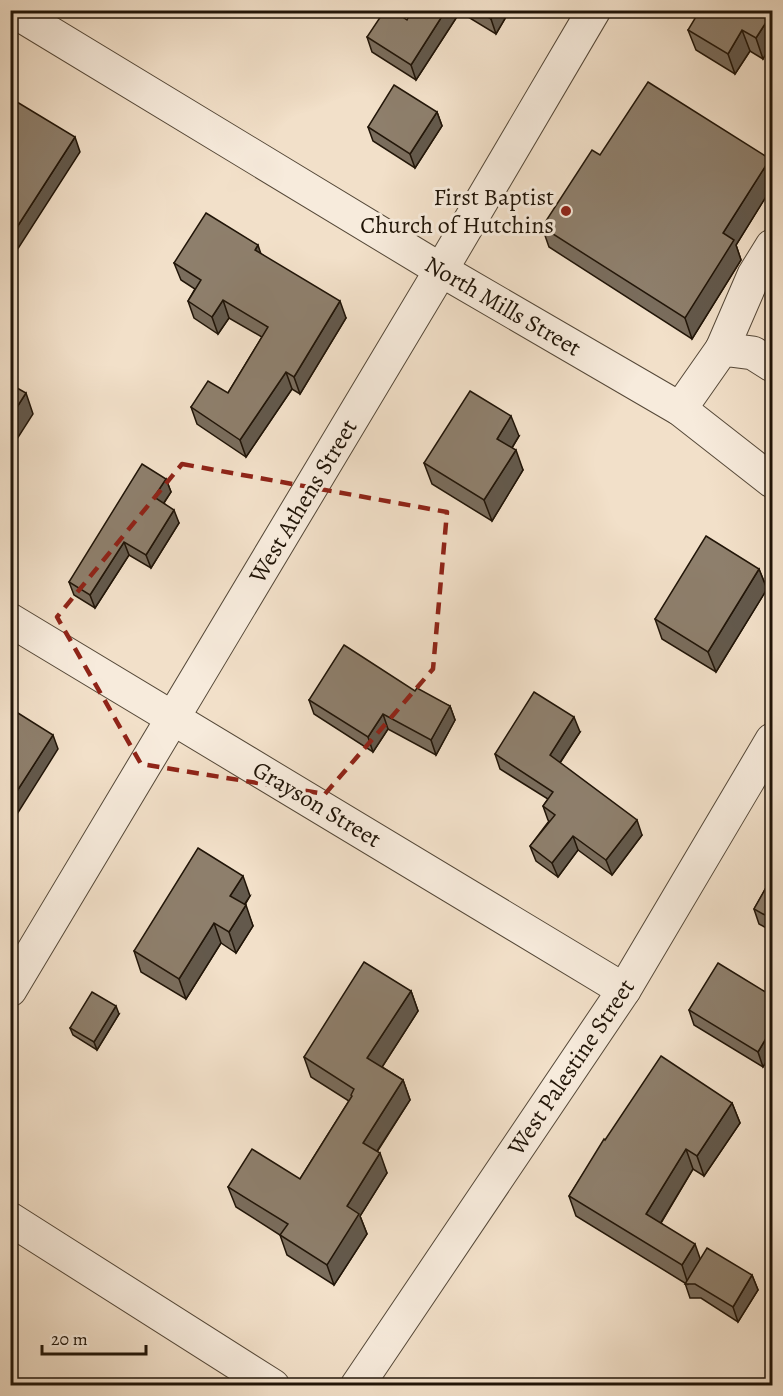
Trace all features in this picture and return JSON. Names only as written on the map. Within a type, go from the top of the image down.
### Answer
[{"type":"street","name":"North Mills Street","points":[[12,10],[441,270],[680,409],[772,481]]},
{"type":"street","name":"West Athens Street","points":[[10,990],[594,10]]},
{"type":"street","points":[[680,409],[722,349],[754,275],[772,246]]},
{"type":"street","points":[[722,349],[753,353],[772,365]]},
{"type":"street","name":"Grayson Street","points":[[10,620],[624,990]]},
{"type":"street","name":"West Palestine Street","points":[[357,1386],[624,990],[772,740]]},
{"type":"street","points":[[10,1220],[273,1386]]},
{"type":"highlighted area","points":[[182,464],[447,512],[433,669],[325,794],[141,764],[57,617]]},
{"type":"building","points":[[385,10],[392,10],[407,20],[412,10],[446,10],[411,65],[367,37]]},
{"type":"building","points":[[476,10],[496,10],[491,19]]},
{"type":"building","points":[[700,10],[772,10],[772,13],[756,38],[742,30],[728,54],[688,30]]},
{"type":"building","points":[[648,82],[770,159],[723,233],[734,240],[685,318],[542,227],[592,150],[600,155]]},
{"type":"building","points":[[394,85],[437,112],[410,154],[368,127]]},
{"type":"building","points":[[17,102],[75,137],[10,238],[10,112]]},
{"type":"building","points":[[206,213],[258,245],[255,250],[340,301],[294,377],[286,372],[240,440],[191,407],[208,381],[228,393],[268,327],[223,300],[212,317],[188,301],[201,280],[174,263]]},
{"type":"building","points":[[10,384],[26,393],[10,418]]},
{"type":"building","points":[[470,391],[511,416],[497,439],[516,450],[484,500],[424,463]]},
{"type":"building","points":[[142,464],[166,479],[154,497],[174,510],[146,555],[124,542],[90,595],[69,582]]},
{"type":"building","points":[[706,536],[759,569],[708,652],[655,619]]},
{"type":"building","points":[[344,645],[415,691],[417,688],[450,706],[431,740],[383,714],[368,737],[309,700]]},
{"type":"building","points":[[534,692],[574,717],[550,755],[637,820],[606,860],[573,836],[552,863],[530,846],[555,815],[543,806],[553,792],[495,754]]},
{"type":"building","points":[[10,708],[53,735],[10,802]]},
{"type":"building","points":[[198,848],[243,876],[230,896],[246,905],[229,932],[214,923],[179,979],[134,951]]},
{"type":"building","points":[[772,877],[772,919],[754,909]]},
{"type":"building","points":[[364,962],[411,991],[367,1058],[403,1080],[363,1143],[380,1153],[347,1206],[359,1214],[327,1265],[280,1235],[288,1224],[228,1187],[252,1149],[300,1179],[352,1096],[354,1089],[304,1057]]},
{"type":"building","points":[[718,963],[772,996],[772,1028],[758,1052],[689,1010]]},
{"type":"building","points":[[92,992],[116,1006],[94,1042],[70,1028]]},
{"type":"building","points":[[661,1056],[732,1103],[697,1156],[686,1149],[646,1214],[695,1244],[682,1265],[569,1196],[604,1139]]},
{"type":"building","points":[[707,1248],[752,1275],[733,1307],[695,1284],[685,1284]]},
{"type":"place","name":"First Baptist Church of Hutchins","points":[[566,211]]}]
